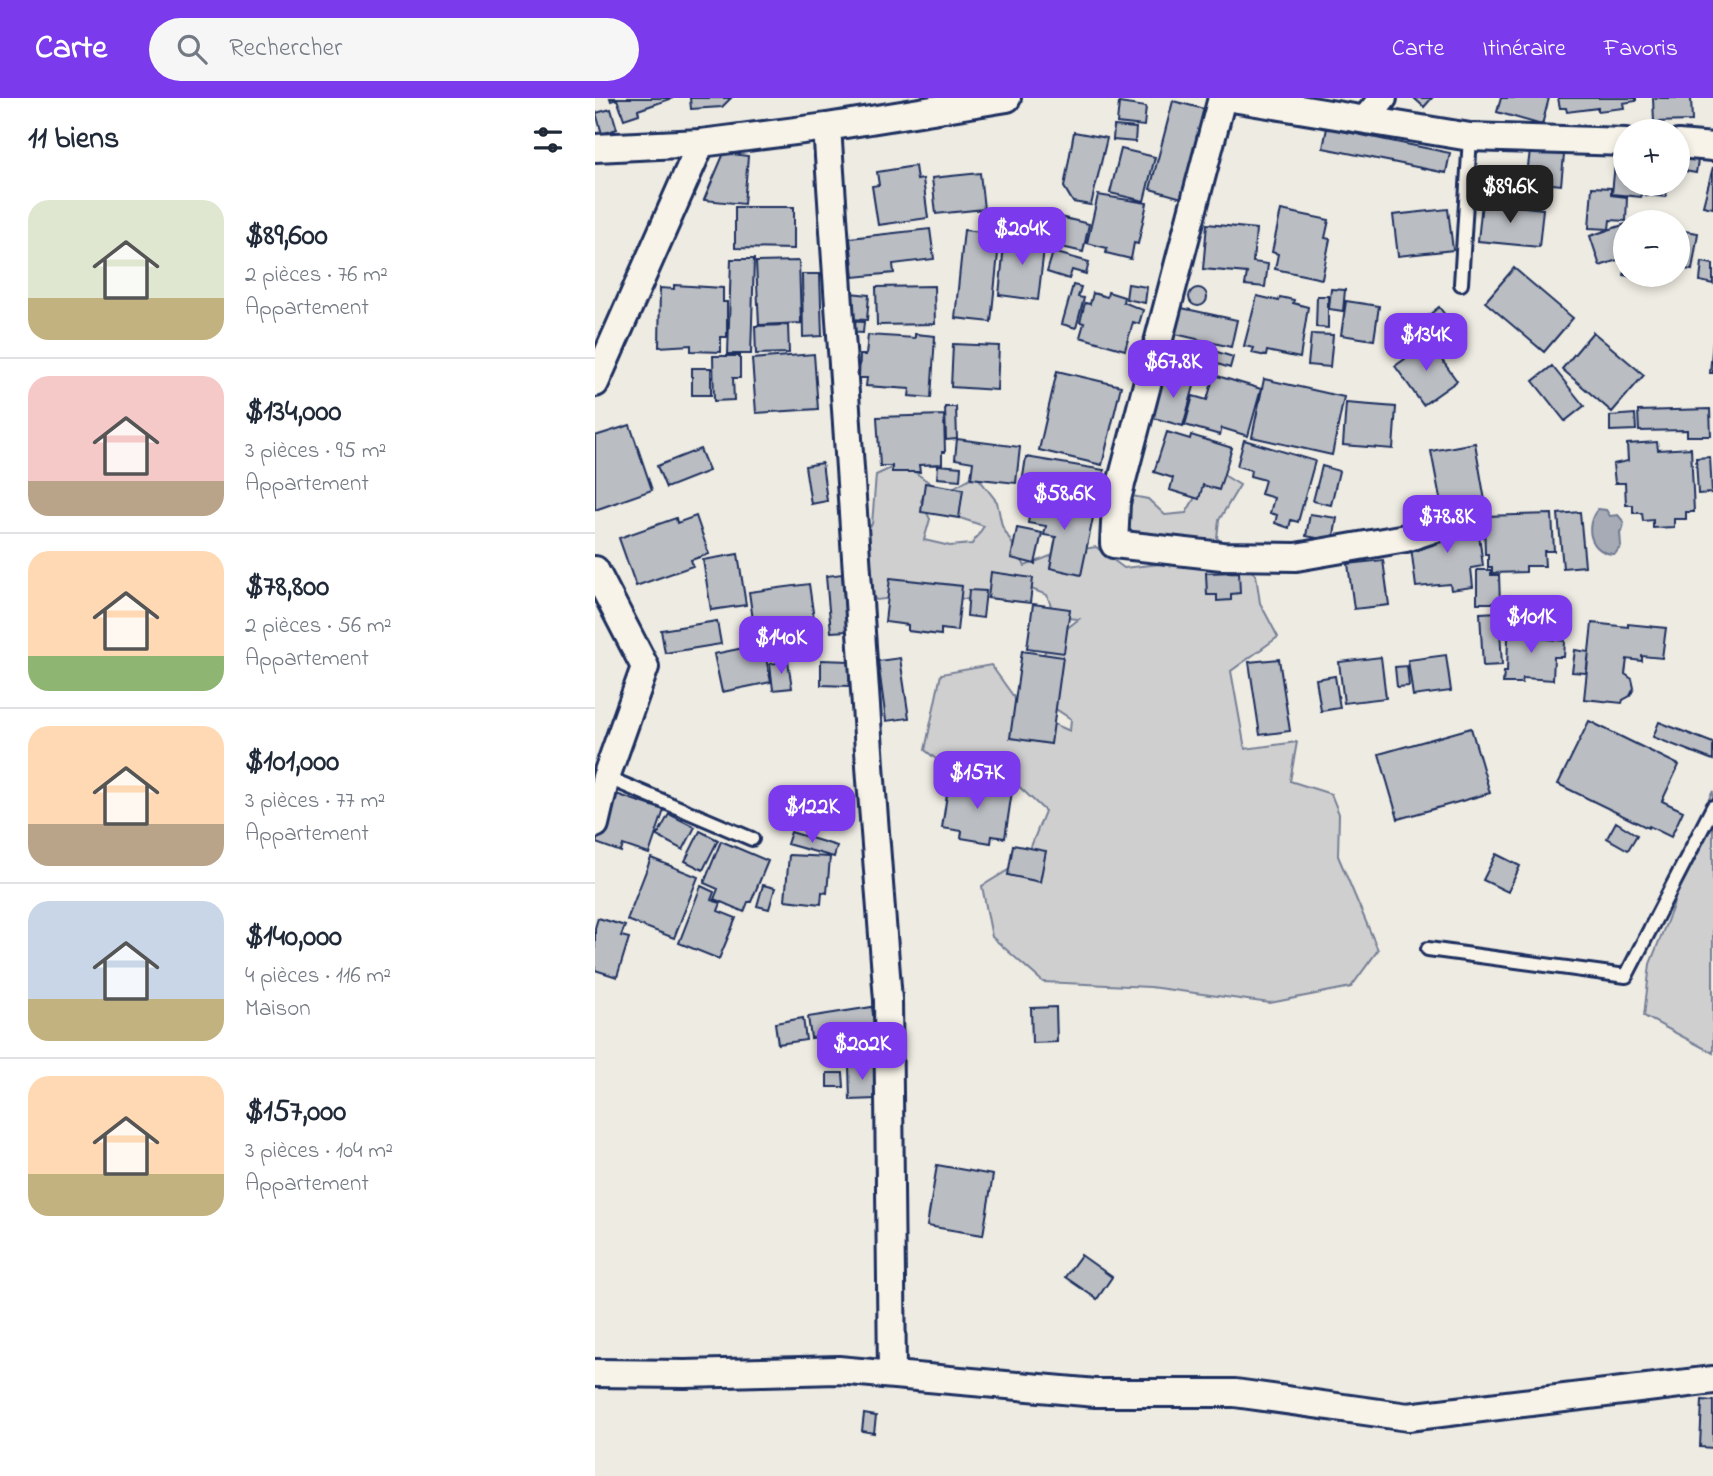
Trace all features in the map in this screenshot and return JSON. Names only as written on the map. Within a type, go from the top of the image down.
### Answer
[{"type":"street","points":[[595,148],[701,143],[827,127],[1007,98]]},
{"type":"street","points":[[1223,98],[1116,503],[1114,544],[1222,556],[1296,557],[1406,538],[1439,527]]},
{"type":"street","points":[[1232,98],[1470,138],[1613,142]]},
{"type":"street","points":[[1365,120],[1383,98]]},
{"type":"street","points":[[827,127],[888,1000],[893,1374]]},
{"type":"street","points":[[595,383],[701,143]]},
{"type":"street","points":[[1690,145],[1713,147]]},
{"type":"street","points":[[595,570],[645,667],[606,777],[595,824]]},
{"type":"street","points":[[595,1373],[685,1374],[838,1370],[1096,1393],[1235,1393],[1408,1417],[1713,1380]]},
{"type":"lane","points":[[1461,284],[1470,138]]},
{"type":"lane","points":[[606,777],[752,839]]},
{"type":"lane","points":[[1428,949],[1626,976],[1713,807]]},
{"type":"shaded area","points":[[902,463],[930,483],[921,501],[930,519],[924,540],[950,546],[972,544],[984,526],[951,515],[949,490],[976,475],[997,502],[1002,526],[1025,566],[1058,553],[1096,547],[1124,568],[1159,564],[1162,538],[1133,535],[1107,518],[1127,495],[1148,499],[1165,515],[1186,513],[1212,468],[1240,485],[1219,520],[1217,538],[1256,575],[1260,603],[1278,637],[1231,671],[1245,749],[1297,742],[1290,781],[1331,794],[1339,814],[1338,856],[1378,950],[1351,987],[1270,1003],[1150,987],[1043,982],[992,937],[982,886],[1026,859],[1045,811],[1012,780],[982,770],[947,768],[925,750],[941,674],[991,665],[1024,711],[1070,731],[1071,719],[1045,702],[1035,668],[1053,639],[1079,619],[1055,617],[1047,595],[1021,585],[978,601],[931,594],[876,600],[851,571],[850,548],[872,524],[876,475]]},
{"type":"shaded area","points":[[1598,509],[1606,510],[1610,516],[1618,515],[1624,522],[1620,532],[1621,546],[1615,554],[1600,549],[1591,538],[1591,523]]},
{"type":"shaded area","points":[[1713,791],[1713,1053],[1644,1016],[1650,964],[1673,906],[1692,833]]},
{"type":"building","points":[[610,98],[673,98],[638,110],[639,114],[624,119],[617,99],[611,101]]},
{"type":"building","points":[[690,98],[731,98],[722,107],[691,109]]},
{"type":"building","points":[[1414,98],[1432,98],[1424,107]]},
{"type":"building","points":[[1501,98],[1549,98],[1542,125],[1497,112]]},
{"type":"building","points":[[1558,98],[1636,98],[1636,101],[1623,103],[1624,108],[1567,112],[1566,108],[1560,108]]},
{"type":"building","points":[[1653,98],[1691,98],[1692,121],[1654,119]]},
{"type":"building","points":[[1173,101],[1204,109],[1182,198],[1150,189]]},
{"type":"building","points":[[1119,103],[1146,107],[1144,126],[1117,123]]},
{"type":"building","points":[[611,109],[617,129],[602,134],[596,113]]},
{"type":"building","points":[[1114,126],[1136,128],[1135,142],[1113,140]]},
{"type":"building","points":[[1327,128],[1450,153],[1446,173],[1323,148]]},
{"type":"building","points":[[1074,132],[1107,138],[1091,205],[1073,202],[1064,187]]},
{"type":"building","points":[[1121,149],[1155,157],[1144,201],[1110,193]]},
{"type":"building","points":[[1530,151],[1564,155],[1561,185],[1526,181]]},
{"type":"building","points":[[1690,152],[1699,154],[1696,173],[1690,172]]},
{"type":"building","points":[[724,153],[748,156],[744,204],[704,200]]},
{"type":"building","points":[[915,166],[917,180],[923,179],[928,218],[878,225],[872,186],[879,185],[877,172]]},
{"type":"building","points":[[1713,167],[1713,208],[1703,206]]},
{"type":"building","points":[[980,173],[984,209],[936,214],[932,178]]},
{"type":"building","points":[[1592,187],[1611,188],[1611,195],[1627,197],[1626,210],[1613,210],[1609,229],[1589,228]]},
{"type":"building","points":[[1098,195],[1147,203],[1138,244],[1134,243],[1131,259],[1106,253],[1107,248],[1087,243]]},
{"type":"building","points":[[1482,202],[1543,209],[1539,247],[1478,241]]},
{"type":"building","points":[[735,207],[794,207],[794,249],[735,248]]},
{"type":"building","points":[[1448,209],[1453,250],[1398,256],[1393,215]]},
{"type":"building","points":[[1281,210],[1329,220],[1325,238],[1330,239],[1322,279],[1275,269],[1278,254],[1272,252]]},
{"type":"building","points":[[1052,215],[1089,224],[1083,252],[1045,243]]},
{"type":"building","points":[[1207,224],[1256,229],[1253,262],[1268,264],[1265,287],[1245,285],[1247,273],[1203,269]]},
{"type":"building","points":[[1613,228],[1613,262],[1600,266],[1590,236]]},
{"type":"building","points":[[930,229],[934,259],[893,264],[894,273],[854,277],[850,238]]},
{"type":"building","points":[[964,230],[1000,234],[991,322],[955,318]]},
{"type":"building","points":[[1690,232],[1698,233],[1690,270]]},
{"type":"building","points":[[1005,235],[1045,240],[1038,300],[999,295]]},
{"type":"building","points":[[1053,252],[1089,262],[1086,274],[1072,270],[1069,279],[1047,272]]},
{"type":"building","points":[[731,259],[754,259],[751,354],[728,354]]},
{"type":"building","points":[[799,261],[801,323],[759,325],[756,262]]},
{"type":"building","points":[[1702,262],[1713,264],[1713,284],[1700,281]]},
{"type":"building","points":[[1514,268],[1573,318],[1544,352],[1485,302]]},
{"type":"building","points":[[802,274],[820,274],[822,336],[803,337]]},
{"type":"building","points":[[1128,284],[1147,287],[1145,303],[1126,299]]},
{"type":"building","points":[[674,285],[723,288],[723,302],[727,302],[727,337],[721,337],[721,352],[691,351],[691,345],[659,347],[660,288],[674,289]]},
{"type":"building","points":[[1073,285],[1081,287],[1078,297],[1084,298],[1076,328],[1062,324]]},
{"type":"building","points":[[934,286],[935,324],[877,325],[876,287]]},
{"type":"building","points":[[1198,288],[1204,291],[1207,297],[1204,303],[1198,306],[1192,303],[1189,297],[1192,291]]},
{"type":"building","points":[[1331,289],[1345,290],[1343,311],[1329,309]]},
{"type":"building","points":[[1108,292],[1124,297],[1123,302],[1143,310],[1139,324],[1133,322],[1125,350],[1080,337],[1084,323],[1080,322],[1085,303],[1090,304],[1093,293],[1107,297]]},
{"type":"building","points":[[850,293],[869,295],[867,320],[848,319]]},
{"type":"building","points":[[1257,296],[1279,301],[1280,297],[1294,300],[1293,303],[1308,307],[1300,358],[1267,351],[1266,356],[1252,353],[1254,348],[1244,346]]},
{"type":"building","points":[[1317,296],[1328,296],[1328,328],[1316,327]]},
{"type":"building","points":[[1346,301],[1379,306],[1374,340],[1341,335]]},
{"type":"building","points":[[1177,307],[1237,320],[1231,347],[1171,333]]},
{"type":"building","points":[[1439,307],[1446,316],[1429,330],[1422,321]]},
{"type":"building","points":[[848,321],[864,322],[863,333],[847,332]]},
{"type":"building","points":[[788,325],[789,353],[756,354],[755,326]]},
{"type":"building","points":[[1445,327],[1456,343],[1441,354],[1429,339]]},
{"type":"building","points":[[1593,332],[1644,375],[1612,412],[1562,369]]},
{"type":"building","points":[[915,334],[935,336],[931,398],[909,396],[910,389],[866,386],[867,378],[859,378],[860,355],[866,355],[868,335],[915,338]]},
{"type":"building","points":[[1311,334],[1333,335],[1330,367],[1308,365]]},
{"type":"building","points":[[1713,340],[1713,373],[1710,373]]},
{"type":"building","points":[[1170,341],[1207,351],[1200,375],[1187,371],[1185,377],[1161,370]]},
{"type":"building","points":[[1429,342],[1457,381],[1423,405],[1395,366]]},
{"type":"building","points":[[953,344],[999,346],[997,390],[951,387]]},
{"type":"building","points":[[1211,350],[1233,357],[1230,368],[1208,361]]},
{"type":"building","points":[[814,354],[818,409],[756,413],[752,359]]},
{"type":"building","points":[[713,356],[740,356],[740,378],[733,378],[734,400],[714,401]]},
{"type":"building","points":[[1552,366],[1584,406],[1565,421],[1533,381]]},
{"type":"building","points":[[692,368],[711,368],[711,395],[692,395]]},
{"type":"building","points":[[1057,371],[1121,386],[1102,465],[1039,450]]},
{"type":"building","points":[[1214,375],[1261,389],[1248,436],[1222,428],[1220,435],[1185,425],[1193,396],[1207,400]]},
{"type":"building","points":[[1186,376],[1196,379],[1183,426],[1150,417],[1161,377],[1184,383]]},
{"type":"building","points":[[1264,379],[1344,397],[1332,455],[1252,437]]},
{"type":"building","points":[[1346,403],[1396,407],[1393,449],[1343,445]]},
{"type":"building","points":[[945,407],[956,407],[957,439],[946,440]]},
{"type":"building","points":[[1710,409],[1711,436],[1687,436],[1687,430],[1639,431],[1638,411]]},
{"type":"building","points":[[1635,414],[1636,430],[1610,431],[1610,416]]},
{"type":"building","points":[[944,415],[945,452],[942,452],[942,464],[919,465],[920,472],[892,472],[892,466],[880,466],[877,417]]},
{"type":"building","points":[[630,425],[652,490],[595,510],[595,436]]},
{"type":"building","points":[[1167,432],[1190,439],[1191,435],[1232,448],[1219,490],[1203,485],[1199,499],[1170,490],[1173,478],[1154,472]]},
{"type":"building","points":[[957,439],[1020,447],[1016,483],[971,478],[973,462],[955,459]]},
{"type":"building","points":[[1244,440],[1315,461],[1298,522],[1291,520],[1289,528],[1275,523],[1277,515],[1270,513],[1274,498],[1261,494],[1265,480],[1250,476],[1251,470],[1237,466]]},
{"type":"building","points":[[1657,442],[1658,450],[1691,448],[1694,512],[1686,512],[1686,519],[1674,519],[1674,527],[1653,528],[1653,520],[1643,521],[1642,513],[1633,513],[1633,505],[1626,505],[1625,483],[1615,483],[1613,464],[1628,461],[1627,444]]},
{"type":"building","points":[[1475,443],[1487,512],[1444,519],[1431,451]]},
{"type":"building","points":[[700,449],[709,471],[666,488],[657,466]]},
{"type":"building","points":[[1026,457],[1104,470],[1099,503],[1021,490]]},
{"type":"building","points":[[1710,457],[1712,493],[1698,494],[1696,458]]},
{"type":"building","points":[[822,463],[827,501],[811,504],[805,466]]},
{"type":"building","points":[[938,465],[961,467],[960,480],[937,478]]},
{"type":"building","points":[[1322,466],[1339,471],[1331,505],[1313,501]]},
{"type":"building","points":[[925,483],[963,489],[959,518],[921,512]]},
{"type":"building","points":[[1033,496],[1064,503],[1063,507],[1094,513],[1081,575],[1050,568],[1056,537],[1044,535],[1046,526],[1028,523]]},
{"type":"building","points":[[1580,512],[1585,566],[1563,568],[1558,514]]},
{"type":"building","points":[[1310,514],[1337,518],[1333,541],[1306,536]]},
{"type":"building","points":[[1552,514],[1554,551],[1544,551],[1545,566],[1526,566],[1526,572],[1492,573],[1492,567],[1488,567],[1488,554],[1485,554],[1484,516]]},
{"type":"building","points":[[696,516],[709,554],[691,560],[693,566],[636,586],[619,538],[676,518],[677,523]]},
{"type":"building","points":[[1477,519],[1483,566],[1471,568],[1473,587],[1451,590],[1450,584],[1416,587],[1410,539],[1443,522]]},
{"type":"building","points":[[1017,528],[1042,533],[1035,564],[1011,558]]},
{"type":"building","points":[[738,554],[746,605],[711,610],[703,560]]},
{"type":"building","points":[[1383,560],[1389,605],[1354,609],[1348,564]]},
{"type":"building","points":[[1477,570],[1491,570],[1491,575],[1499,575],[1500,603],[1477,603]]},
{"type":"building","points":[[991,572],[1033,578],[1030,603],[988,598]]},
{"type":"building","points":[[1239,572],[1240,593],[1231,594],[1231,600],[1217,601],[1217,595],[1207,595],[1206,573]]},
{"type":"building","points":[[842,574],[847,631],[831,632],[826,576]]},
{"type":"building","points":[[890,578],[962,586],[957,631],[941,629],[941,635],[908,631],[908,625],[885,622]]},
{"type":"building","points":[[809,584],[815,626],[755,634],[749,592]]},
{"type":"building","points":[[969,590],[986,591],[983,618],[967,616]]},
{"type":"building","points":[[1033,604],[1070,609],[1064,653],[1027,648]]},
{"type":"building","points":[[1499,612],[1502,665],[1483,666],[1480,613]]},
{"type":"building","points":[[717,621],[721,644],[665,653],[661,630]]},
{"type":"building","points":[[1592,623],[1666,628],[1662,658],[1642,656],[1642,661],[1627,659],[1625,674],[1632,679],[1634,688],[1622,703],[1584,699]]},
{"type":"building","points":[[1511,625],[1540,626],[1540,638],[1565,641],[1564,657],[1554,657],[1553,680],[1523,678],[1522,683],[1503,683],[1504,672],[1507,672]]},
{"type":"building","points":[[763,644],[771,682],[722,692],[714,654]]},
{"type":"building","points":[[1575,650],[1589,652],[1586,673],[1572,672]]},
{"type":"building","points":[[1022,651],[1063,657],[1051,744],[1010,738]]},
{"type":"building","points":[[1446,655],[1451,691],[1413,696],[1408,660]]},
{"type":"building","points":[[1381,657],[1386,698],[1344,703],[1339,662]]},
{"type":"building","points":[[900,658],[909,718],[886,721],[878,661]]},
{"type":"building","points":[[1279,659],[1290,731],[1260,735],[1249,662]]},
{"type":"building","points":[[821,660],[850,661],[849,686],[821,685]]},
{"type":"building","points":[[788,661],[792,688],[773,690],[770,664]]},
{"type":"building","points":[[1407,666],[1409,686],[1397,687],[1395,667]]},
{"type":"building","points":[[1335,676],[1340,708],[1321,711],[1316,679]]},
{"type":"building","points":[[1589,721],[1679,765],[1662,801],[1683,811],[1671,837],[1558,784]]},
{"type":"building","points":[[1659,722],[1713,743],[1713,760],[1653,737]]},
{"type":"building","points":[[1471,728],[1490,793],[1398,819],[1379,754]]},
{"type":"building","points":[[949,781],[1012,791],[1005,838],[992,836],[991,843],[961,838],[962,831],[942,828]]},
{"type":"building","points":[[613,793],[664,810],[649,854],[623,845],[621,852],[596,843]]},
{"type":"building","points":[[669,814],[695,827],[683,850],[657,836]]},
{"type":"building","points":[[1616,822],[1637,835],[1628,850],[1607,838]]},
{"type":"building","points":[[700,831],[718,840],[703,870],[685,861]]},
{"type":"building","points":[[791,832],[837,846],[834,857],[787,844]]},
{"type":"building","points":[[721,841],[768,861],[744,912],[714,899],[718,889],[704,883]]},
{"type":"building","points":[[1013,845],[1046,851],[1040,882],[1008,875]]},
{"type":"building","points":[[1496,854],[1520,866],[1508,892],[1483,880]]},
{"type":"building","points":[[789,855],[830,857],[827,893],[822,892],[821,904],[785,900]]},
{"type":"building","points":[[651,858],[698,877],[674,938],[627,920]]},
{"type":"building","points":[[763,885],[775,888],[769,909],[757,906]]},
{"type":"building","points":[[701,886],[714,892],[711,900],[721,903],[718,911],[736,918],[719,959],[679,943]]},
{"type":"building","points":[[598,918],[625,926],[621,936],[629,938],[617,977],[595,970],[595,928]]},
{"type":"building","points":[[872,1007],[875,1029],[811,1038],[808,1017]]},
{"type":"building","points":[[1056,1007],[1057,1042],[1032,1043],[1031,1008]]},
{"type":"building","points":[[803,1018],[806,1040],[778,1044],[775,1023]]},
{"type":"building","points":[[874,1064],[876,1099],[850,1100],[849,1065]]},
{"type":"building","points":[[827,1073],[843,1073],[844,1087],[827,1087]]},
{"type":"building","points":[[937,1165],[993,1175],[983,1235],[927,1226]]},
{"type":"building","points":[[1081,1255],[1112,1277],[1097,1299],[1065,1277]]},
{"type":"building","points":[[1702,1400],[1713,1401],[1713,1448],[1700,1447]]},
{"type":"building","points":[[864,1414],[876,1416],[874,1433],[862,1431]]}]
